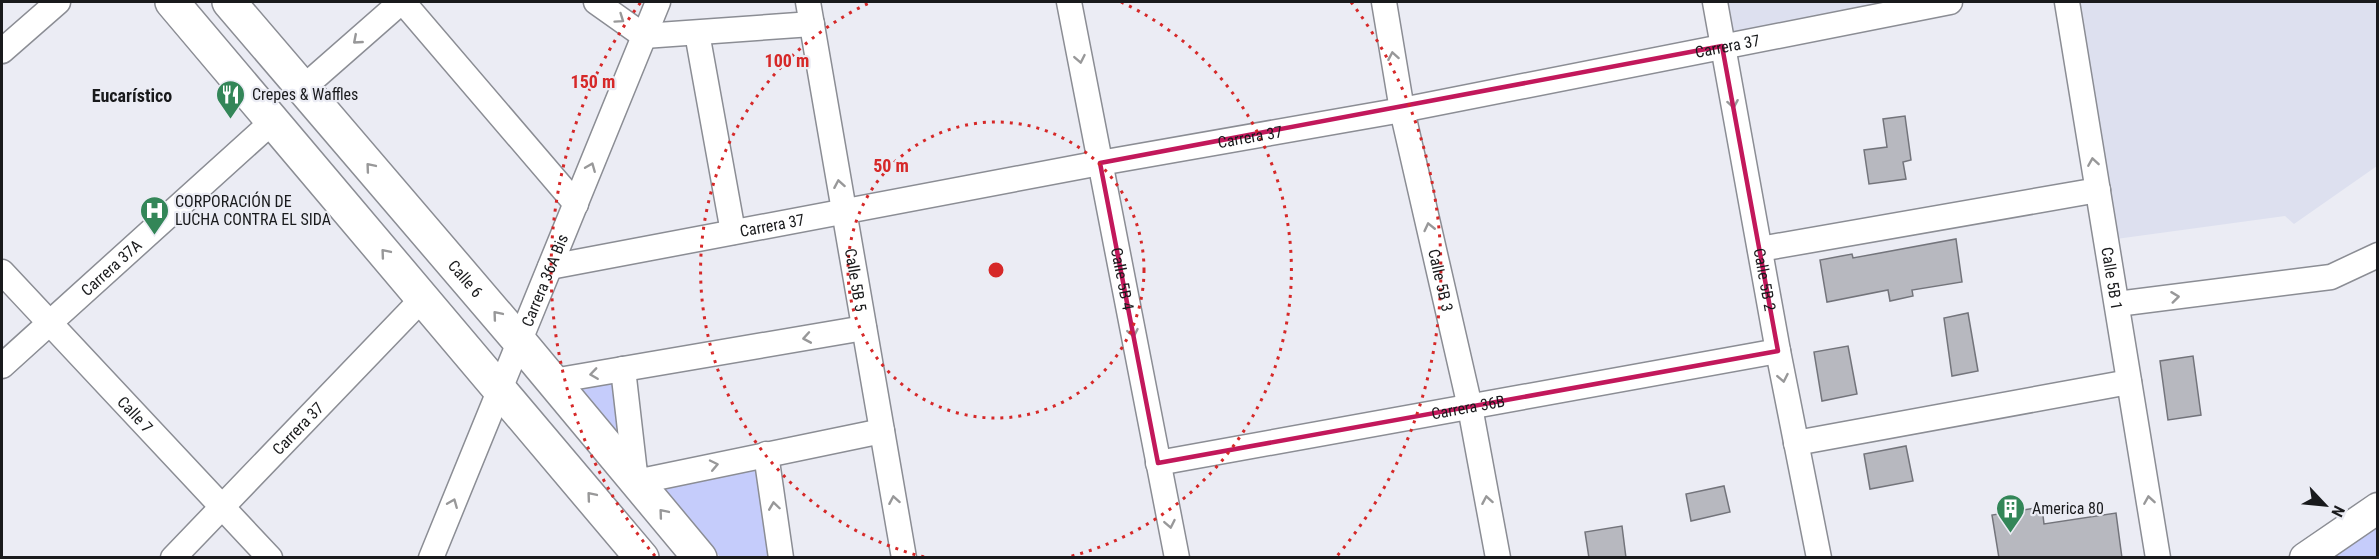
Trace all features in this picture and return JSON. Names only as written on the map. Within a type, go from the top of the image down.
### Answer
[{"type":"main road","name":"Calle 6","points":[[229,2],[520,342],[700,558]]},
{"type":"main road","points":[[182,12],[264,42]]},
{"type":"main road","points":[[182,12],[642,558]]},
{"type":"street","points":[[2,51],[58,2]]},
{"type":"street","points":[[303,88],[402,2],[576,204]]},
{"type":"street","points":[[596,2],[644,36],[697,33],[810,13]]},
{"type":"street","name":"Carrera 36A Bis","points":[[431,558],[658,2]]},
{"type":"street","name":"Calle 5B 4","points":[[1069,2],[1176,558]]},
{"type":"street","name":"Calle 5B 3","points":[[1384,2],[1402,110],[1470,407],[1498,558]]},
{"type":"street","name":"Calle 5B 2","points":[[1714,2],[1778,351],[1819,558]]},
{"type":"street","name":"Carrera 37","points":[[550,267],[1100,163],[1402,110],[1950,2]]},
{"type":"street","name":"Calle 5B 1","points":[[2067,2],[2158,558]]},
{"type":"street","name":"Calle 5B 5","points":[[810,13],[904,558]]},
{"type":"street","points":[[697,33],[733,232]]},
{"type":"street","name":"Carrera 37A","points":[[2,366],[273,121]]},
{"type":"street","points":[[1760,249],[2098,190]]},
{"type":"street","points":[[2117,304],[2331,277],[2378,255]]},
{"type":"street","name":"Calle 7","points":[[2,272],[270,558]]},
{"type":"street","name":"Carrera 37","points":[[172,558],[423,298]]},
{"type":"street","points":[[553,381],[864,328]]},
{"type":"street","name":"Carrera 36B","points":[[1158,463],[1778,351]]},
{"type":"street","points":[[623,369],[636,482],[882,431]]},
{"type":"street","points":[[1796,443],[2129,382]]},
{"type":"street","points":[[766,454],[781,558]]},
{"type":"street","points":[[2305,558],[2378,508]]},
{"type":"highlighted area","points":[[1722,46],[1778,351],[1158,463],[1100,163]]},
{"type":"shaded area","points":[[1725,2],[1889,2],[1731,33]]},
{"type":"shaded area","points":[[2079,2],[2377,2],[2377,166],[2294,224],[2285,216],[2116,239]]},
{"type":"shaded area","points":[[621,373],[627,452],[568,380]]},
{"type":"shaded area","points":[[764,458],[773,557],[720,557],[660,487]]},
{"type":"shaded area","points":[[2377,508],[2377,557],[2305,557]]},
{"type":"building","points":[[1905,116],[1911,160],[1903,162],[1906,179],[1869,184],[1864,150],[1887,147],[1883,119]]},
{"type":"building","points":[[1956,239],[1962,282],[1912,290],[1913,296],[1890,301],[1888,290],[1827,302],[1820,260],[1852,254],[1853,258]]},
{"type":"building","points":[[1968,313],[1978,371],[1952,376],[1944,318]]},
{"type":"building","points":[[1848,346],[1857,394],[1822,401],[1814,352]]},
{"type":"building","points":[[2193,356],[2201,415],[2168,420],[2160,361]]},
{"type":"building","points":[[1906,446],[1913,481],[1870,489],[1864,454]]},
{"type":"building","points":[[1724,486],[1730,512],[1691,521],[1686,494]]},
{"type":"building","points":[[2042,507],[2044,524],[2116,513],[2122,558],[1999,558],[1992,515]]},
{"type":"building","points":[[1622,526],[1626,558],[1589,558],[1585,532]]},
{"type":"place","name":"Crepes & Waffles","points":[[231,120]]},
{"type":"place","name":"CORPORACIÓN DE LUCHA CONTRA EL SIDA","points":[[154,236]]},
{"type":"place","name":"America 80","points":[[2011,534]]},
{"type":"district","name":"Eucarístico","points":[[132,95]]}]
